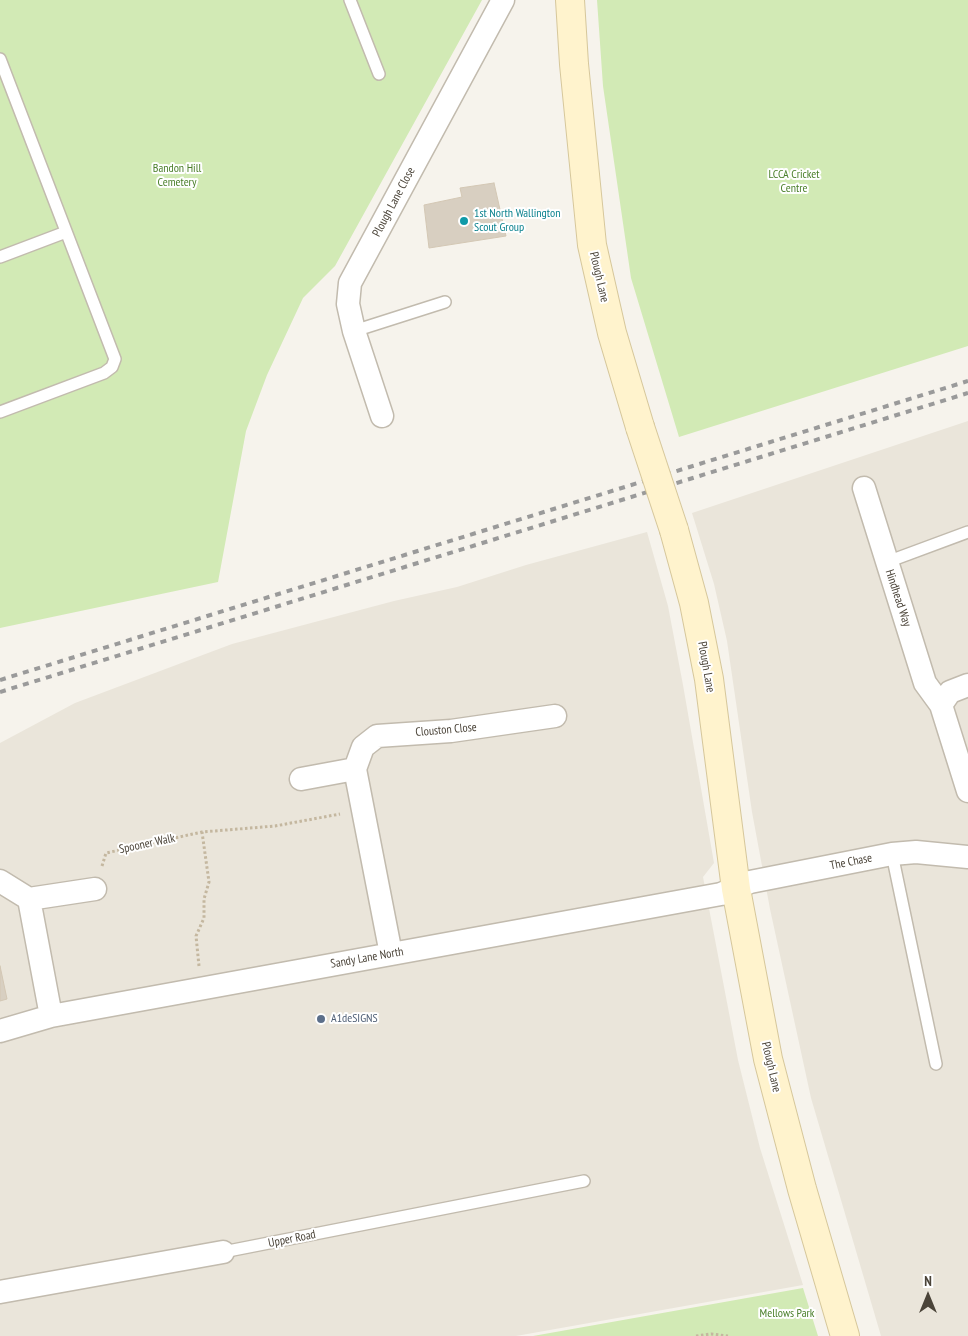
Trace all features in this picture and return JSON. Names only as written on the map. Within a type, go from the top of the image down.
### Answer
[{"type":"main road","name":"Plough Lane","points":[[570,0],[574,64],[592,245],[612,333],[640,427],[674,530],[694,603],[710,679],[736,889],[779,1102],[845,1336]]},
{"type":"street","name":"Plough Lane Close","points":[[382,416],[354,330],[348,304],[350,283],[503,0]]},
{"type":"street","name":"Hindhead Way","points":[[864,488],[925,683],[941,705],[968,791]]},
{"type":"street","points":[[941,705],[944,697],[950,692],[968,685]]},
{"type":"street","name":"Clouston Close","points":[[355,769],[363,747],[377,736],[450,730],[555,716]]},
{"type":"street","points":[[301,779],[355,769],[391,954]]},
{"type":"street","name":"The Chase","points":[[736,889],[750,882],[892,854],[916,852],[968,856]]},
{"type":"street","points":[[0,881],[29,900],[95,888]]},
{"type":"street","name":"Sandy Lane North","points":[[0,1031],[51,1016],[203,990],[712,896],[736,889]]},
{"type":"street","points":[[29,900],[51,1016]]},
{"type":"street","name":"Upper Road","points":[[0,1292],[223,1252]]},
{"type":"lane","points":[[350,0],[379,74]]},
{"type":"lane","points":[[0,59],[115,359],[112,367],[104,373],[0,412]]},
{"type":"lane","points":[[0,257],[66,232]]},
{"type":"lane","points":[[354,330],[444,302]]},
{"type":"lane","points":[[887,562],[968,532]]},
{"type":"lane","points":[[892,854],[936,1064]]},
{"type":"lane","name":"Upper Road","points":[[223,1252],[584,1181]]},
{"type":"path","name":"Spooner Walk","points":[[95,888],[106,853],[202,832],[275,826],[362,810]]},
{"type":"path","points":[[202,832],[209,882],[204,900],[204,918],[196,936],[203,990]]},
{"type":"path","points":[[696,1336],[711,1334],[728,1336]]},
{"type":"shaded area","points":[[968,421],[968,1336],[881,1336],[811,1098],[770,909],[752,812],[727,641],[714,584],[692,513]]},
{"type":"shaded area","points":[[647,532],[668,606],[714,863],[703,877],[738,1060],[760,1148],[803,1285],[516,1336],[0,1336],[0,743],[75,703],[232,644],[394,601],[457,587],[526,565]]},
{"type":"green space","name":"Bandon Hill Cemetery","points":[[0,0],[482,0],[335,266],[303,298],[267,375],[246,431],[218,582],[0,628]]},
{"type":"green space","name":"LCCA Cricket Centre","points":[[597,0],[968,0],[968,346],[679,437],[631,278],[603,86]]},
{"type":"green space","name":"Mellows Park","points":[[803,1288],[818,1336],[533,1336]]},
{"type":"building","name":"1st North Wallington Scout Group","points":[[494,183],[506,236],[429,248],[424,205],[462,197],[460,188]]},
{"type":"building","points":[[0,966],[7,999],[0,1001]]},
{"type":"railway","points":[[0,680],[968,381]]},
{"type":"railway","points":[[0,692],[968,393]]},
{"type":"place","name":"1st North Wallington Scout Group","points":[[464,221]]},
{"type":"place","name":"A1deSIGNS","points":[[321,1019]]}]
